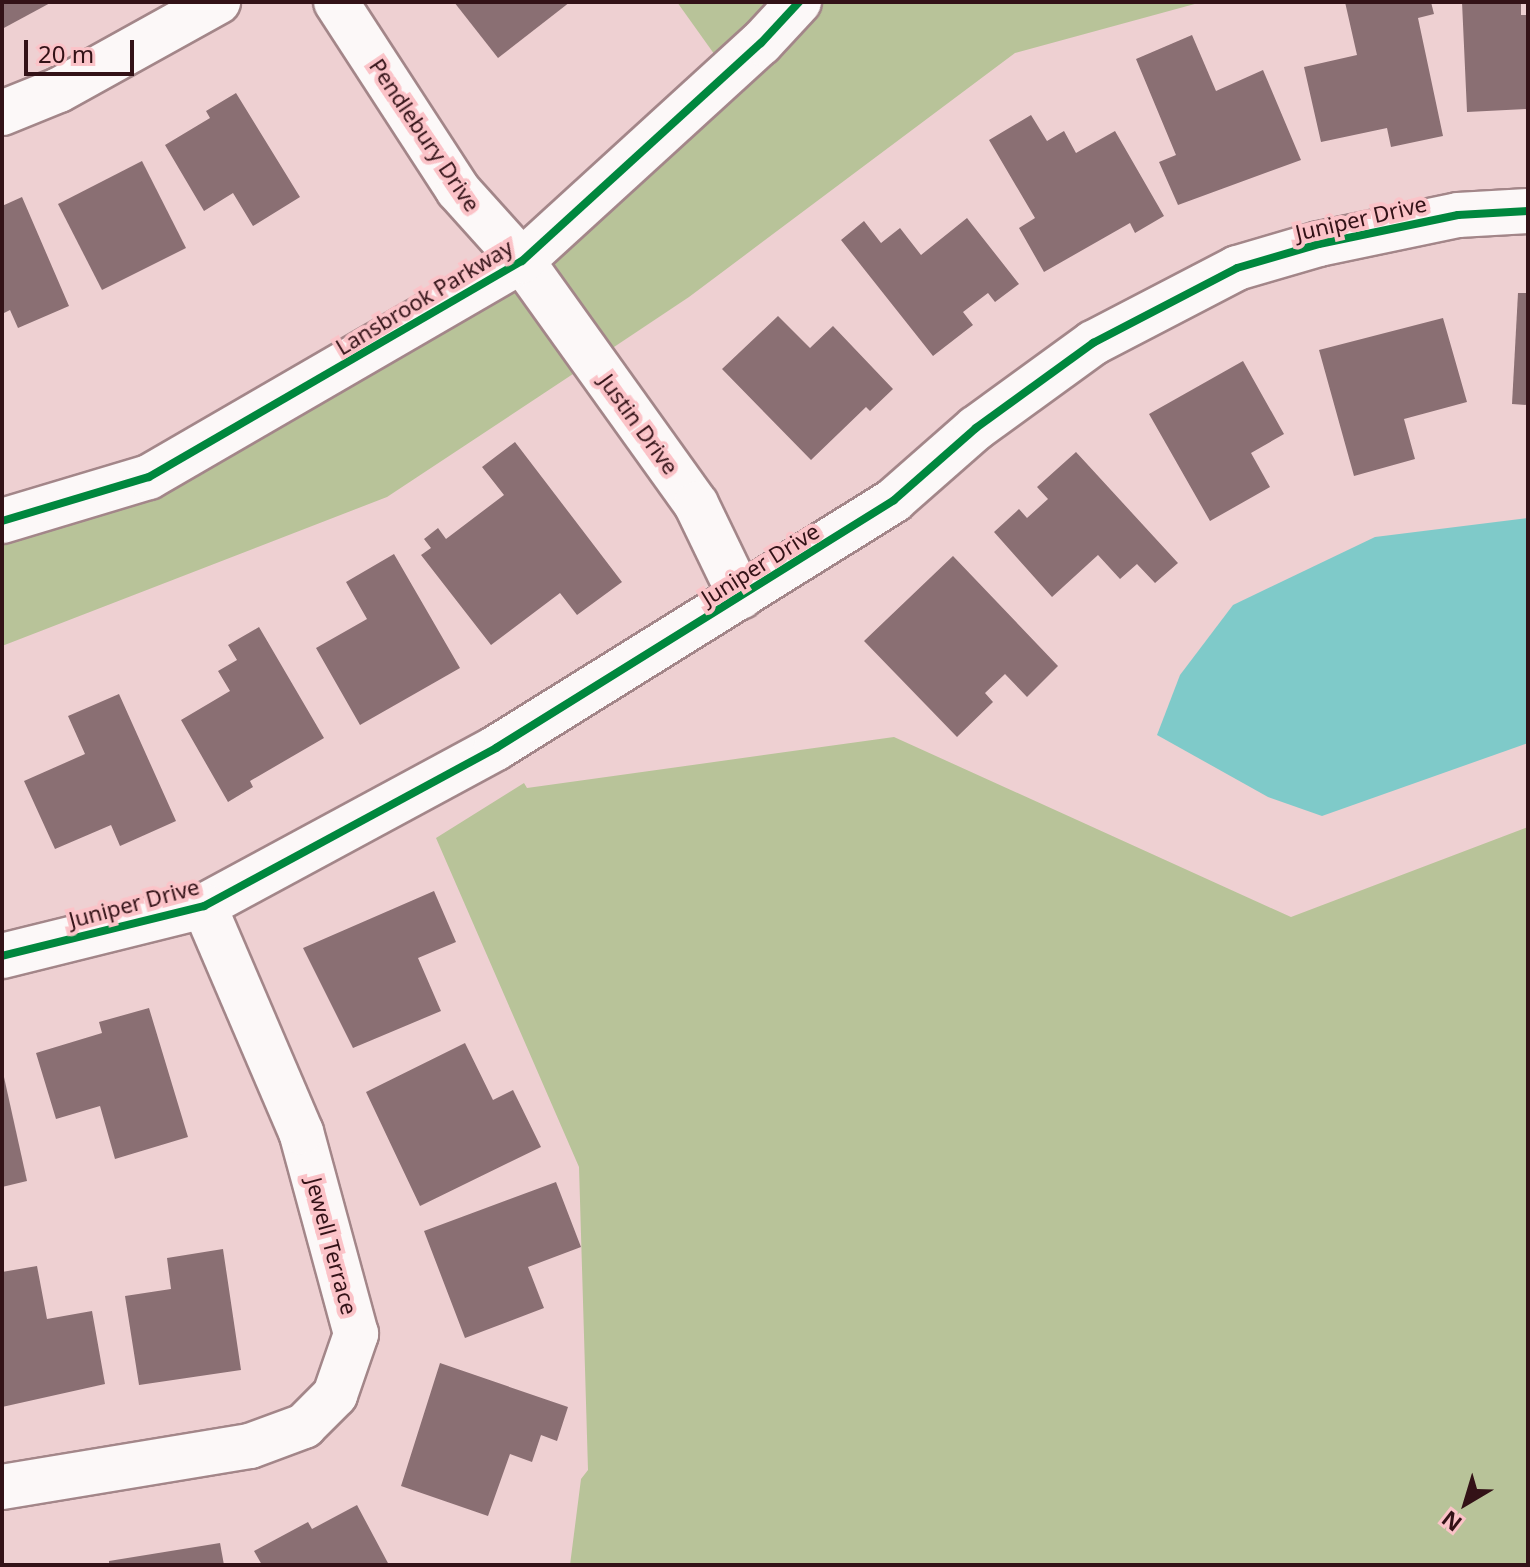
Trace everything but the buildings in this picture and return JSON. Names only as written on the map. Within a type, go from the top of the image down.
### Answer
[{"type":"street","points":[[2,113],[59,90],[218,2]]},
{"type":"street","name":"Pendlebury Drive","points":[[336,2],[458,190],[522,261]]},
{"type":"street","name":"Lansbrook Parkway","points":[[2,521],[149,477],[522,261],[728,74],[799,2]]},
{"type":"street","name":"Juniper Drive","points":[[2,956],[204,906],[496,748],[894,500],[976,428],[1093,343],[1237,268],[1319,244],[1458,215],[1528,211]]},
{"type":"street","name":"Justin Drive","points":[[522,261],[696,504],[741,597]]},
{"type":"street","name":"Jewell Terrace","points":[[2,1487],[250,1446],[304,1426],[335,1395],[356,1334],[301,1132],[204,906]]},
{"type":"green space","points":[[677,2],[773,2],[717,58]]},
{"type":"green space","points":[[825,2],[1202,2],[1015,53],[689,297],[611,349],[549,263],[775,56]]},
{"type":"green space","points":[[515,287],[576,372],[387,497],[2,646],[2,541],[156,495]]},
{"type":"green space","points":[[894,737],[1291,917],[1528,827],[1528,1565],[570,1565],[581,1479],[588,1470],[579,1167],[436,838],[524,783],[527,788]]},
{"type":"water","points":[[1528,518],[1528,743],[1322,816],[1268,797],[1157,735],[1180,675],[1233,605],[1375,537]]},
{"type":"cycle path","points":[[2,521],[149,477],[522,261],[761,43],[799,2]]},
{"type":"cycle path","points":[[2,956],[204,906],[496,748],[894,500],[976,428],[1093,343],[1237,268],[1319,244],[1458,215],[1528,211]]}]
